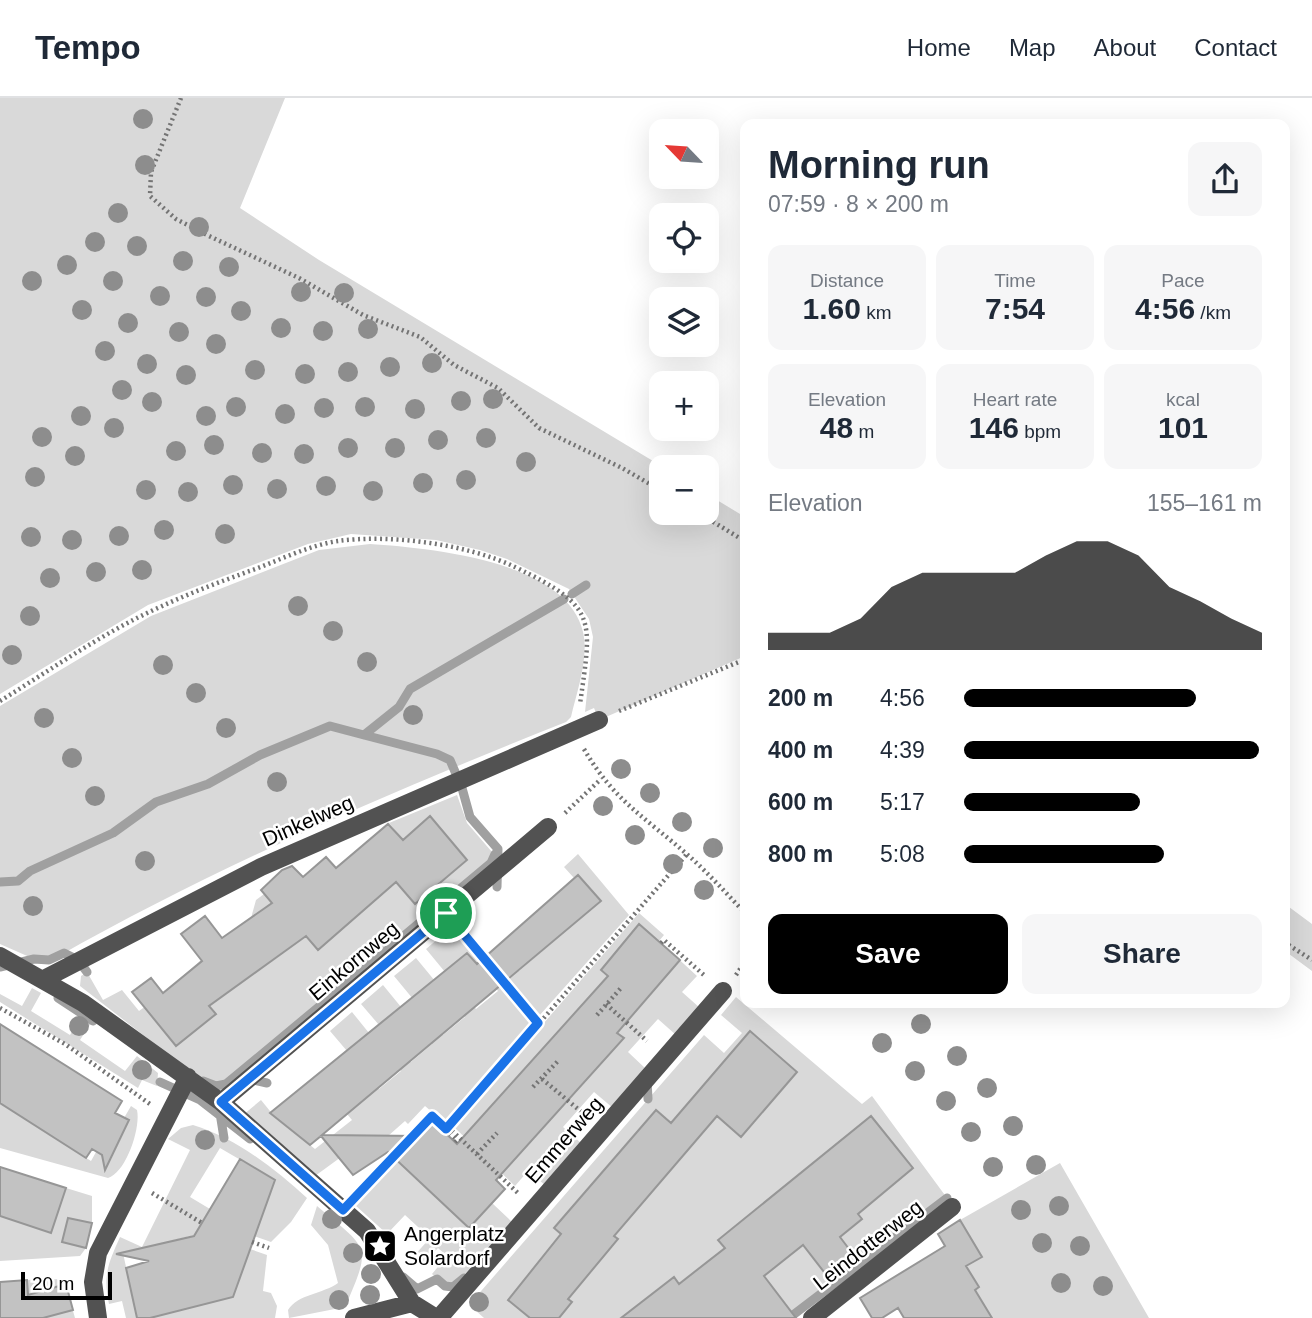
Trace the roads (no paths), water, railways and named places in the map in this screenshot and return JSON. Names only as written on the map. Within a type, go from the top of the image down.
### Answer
[{"type":"street","name":"Dinkelweg","points":[[44,979],[261,867],[599,720]]},
{"type":"street","name":"Einkornweg","points":[[221,1102],[548,827]]},
{"type":"street","points":[[0,956],[44,979],[221,1102],[378,1244],[412,1303],[437,1318]]},
{"type":"street","name":"Emmerweg","points":[[437,1318],[723,991]]},
{"type":"street","points":[[98,1318],[93,1282],[94,1268],[134,1181],[188,1077]]},
{"type":"street","name":"Leindotterweg","points":[[812,1318],[952,1207]]},
{"type":"street","points":[[354,1318],[412,1303]]},
{"type":"waterway","points":[[572,594],[586,585]]},
{"type":"waterway","points":[[0,882],[18,881],[30,871],[113,833],[156,802],[208,784],[260,755],[330,726],[364,735],[399,707],[410,689],[564,599]]},
{"type":"waterway","points":[[364,735],[437,754],[450,760],[470,817],[498,849],[497,887]]},
{"type":"waterway","points":[[399,940],[491,863],[495,854]]},
{"type":"waterway","points":[[203,1081],[216,1086],[226,1084],[397,942]]},
{"type":"waterway","points":[[0,967],[34,959],[49,960],[64,953],[78,960],[87,972]]},
{"type":"waterway","points":[[58,998],[93,1021]]},
{"type":"waterway","points":[[248,1079],[267,1083]]},
{"type":"waterway","points":[[647,1080],[648,1099]]},
{"type":"waterway","points":[[160,1082],[200,1100],[250,1139]]},
{"type":"waterway","points":[[220,1113],[224,1138]]},
{"type":"waterway","points":[[789,1318],[947,1198]]},
{"type":"waterway","points":[[403,1277],[417,1289],[437,1279],[445,1286],[453,1287],[464,1278]]},
{"type":"place","name":"Angerplatz Solardorf","points":[[380,1246]]}]
